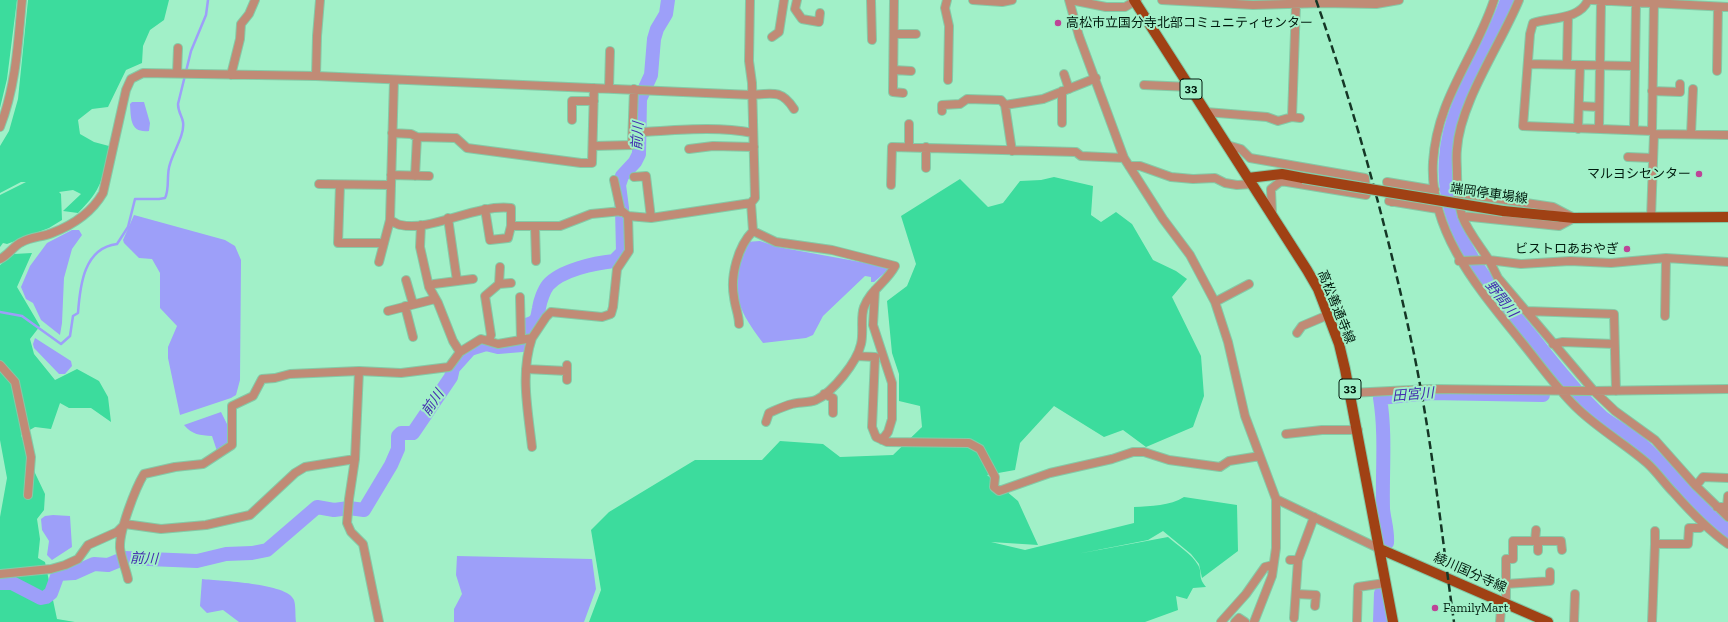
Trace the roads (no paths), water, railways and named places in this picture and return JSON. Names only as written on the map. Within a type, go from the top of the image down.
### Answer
[{"type":"main road","name":"高松善通寺線","points":[[1135,0],[1272,214],[1318,289],[1339,344],[1358,430],[1393,622]]},
{"type":"main road","name":"端岡停車場線","points":[[1250,181],[1282,174],[1503,211],[1574,218],[1728,217]]},
{"type":"main road","name":"綾川国分寺線","points":[[1380,548],[1548,622]]},
{"type":"street","points":[[0,127],[8,108],[15,73],[22,0]]},
{"type":"street","points":[[231,74],[240,39],[241,24],[249,14],[255,0]]},
{"type":"street","points":[[316,76],[320,0]]},
{"type":"street","points":[[739,324],[734,296],[737,259],[745,239],[753,231],[751,203],[755,198],[752,83],[749,61],[750,0]]},
{"type":"street","points":[[772,36],[779,32],[784,0]]},
{"type":"street","points":[[797,0],[795,9],[802,19],[818,22],[820,13]]},
{"type":"street","points":[[871,0],[872,40]]},
{"type":"street","points":[[894,0],[893,92],[903,92]]},
{"type":"street","points":[[947,0],[945,8],[949,26],[948,80]]},
{"type":"street","points":[[973,0],[1012,0]]},
{"type":"street","points":[[1135,0],[1125,7],[1070,0],[1079,36],[1096,78],[1124,158],[1190,256],[1215,302],[1228,342],[1245,416],[1276,499],[1276,548],[1272,576],[1254,622]]},
{"type":"street","points":[[1162,0],[1296,4],[1376,4],[1392,0],[1400,0]]},
{"type":"street","points":[[1494,0],[1488,20],[1468,56],[1444,107],[1435,136],[1433,165],[1438,209],[1460,261],[1480,291],[1561,391],[1595,424],[1648,464],[1704,524],[1728,544]]},
{"type":"street","points":[[1519,0],[1508,27],[1485,68],[1464,115],[1457,148],[1458,193],[1462,216],[1498,278],[1592,391],[1615,411],[1655,440],[1696,486],[1728,517]]},
{"type":"street","points":[[1588,0],[1585,6],[1568,16],[1534,23],[1530,34],[1522,119],[1523,126],[1634,129],[1653,132],[1728,135]]},
{"type":"street","points":[[1592,0],[1601,2],[1679,2],[1728,7]]},
{"type":"street","points":[[1651,218],[1653,132],[1653,1]]},
{"type":"street","points":[[1599,129],[1601,2]]},
{"type":"street","points":[[1633,2],[1634,129]]},
{"type":"street","points":[[1206,112],[1267,117],[1278,121],[1296,117],[1296,4]]},
{"type":"street","points":[[1717,71],[1718,7]]},
{"type":"street","points":[[1567,64],[1568,16]]},
{"type":"street","points":[[894,34],[916,34]]},
{"type":"street","points":[[178,48],[182,73]]},
{"type":"street","points":[[609,88],[610,51]]},
{"type":"street","points":[[1528,64],[1634,66]]},
{"type":"street","points":[[1578,128],[1580,65]]},
{"type":"street","points":[[894,70],[911,71]]},
{"type":"street","points":[[0,259],[21,242],[52,233],[86,214],[103,193],[126,90],[131,79],[143,73],[316,76],[609,88],[752,96],[779,94],[788,100],[794,109]]},
{"type":"street","points":[[1062,123],[1066,90],[1064,74]]},
{"type":"street","points":[[1005,105],[1043,100],[1096,78]]},
{"type":"street","points":[[379,262],[390,220],[394,80]]},
{"type":"street","points":[[1652,91],[1680,92],[1680,84]]},
{"type":"street","points":[[1144,85],[1190,87]]},
{"type":"street","points":[[392,133],[412,134],[417,138],[456,138],[467,148],[581,163],[592,163],[594,146],[594,88]]},
{"type":"street","points":[[1691,134],[1693,88]]},
{"type":"street","points":[[594,146],[632,145],[638,90]]},
{"type":"street","points":[[942,104],[960,104],[966,99],[1001,100],[1005,105],[1012,151]]},
{"type":"street","points":[[572,120],[572,101],[594,101]]},
{"type":"street","points":[[1579,106],[1599,107]]},
{"type":"street","points":[[909,124],[909,147]]},
{"type":"street","points":[[644,132],[681,131],[707,128],[753,133]]},
{"type":"street","points":[[415,176],[417,138]]},
{"type":"street","points":[[1227,145],[1241,149],[1250,158],[1365,178],[1366,195],[1281,181],[1271,189],[1272,214]]},
{"type":"street","points":[[689,148],[713,146],[754,147]]},
{"type":"street","points":[[891,185],[892,147],[1076,152],[1081,156],[1124,158]]},
{"type":"street","points":[[926,147],[926,168]]},
{"type":"street","points":[[1628,157],[1652,158]]},
{"type":"street","points":[[1129,166],[1140,166],[1171,177],[1193,179],[1215,178],[1225,183],[1237,186],[1250,181]]},
{"type":"street","points":[[391,175],[429,176]]},
{"type":"street","points":[[634,177],[646,176],[651,218]]},
{"type":"street","points":[[532,447],[526,398],[526,355],[532,338],[546,317],[552,312],[602,317],[611,314],[617,269],[629,251],[624,214],[614,180]]},
{"type":"street","points":[[1435,190],[1386,182],[1391,202],[1438,209]]},
{"type":"street","points":[[319,184],[390,185]]},
{"type":"street","points":[[340,185],[338,243],[384,243]]},
{"type":"street","points":[[1458,193],[1553,207],[1574,218]]},
{"type":"street","points":[[511,226],[560,226],[591,214],[624,214],[651,218],[751,203]]},
{"type":"street","points":[[390,220],[400,225],[421,225],[485,209],[511,208],[511,226],[508,238],[490,240],[485,209]]},
{"type":"street","points":[[1462,216],[1559,226],[1574,218]]},
{"type":"street","points":[[448,218],[458,281]]},
{"type":"street","points":[[421,225],[420,248],[429,287],[453,341],[460,352]]},
{"type":"street","points":[[535,227],[536,261]]},
{"type":"street","points":[[753,231],[776,242],[832,250],[895,266],[890,276],[870,295],[863,308],[861,343],[856,356],[842,377],[824,394],[815,400],[791,404],[768,413],[766,422]]},
{"type":"street","points":[[1460,261],[1487,260],[1521,264],[1570,262],[1611,263],[1666,258],[1728,262]]},
{"type":"street","points":[[1665,316],[1666,258]]},
{"type":"street","points":[[499,284],[500,267]]},
{"type":"street","points":[[429,287],[434,284],[473,279]]},
{"type":"street","points":[[406,280],[413,337]]},
{"type":"street","points":[[489,340],[491,335],[485,296],[499,284],[511,282]]},
{"type":"street","points":[[1215,302],[1249,284]]},
{"type":"street","points":[[875,290],[873,325],[892,383],[892,420],[888,432],[882,440]]},
{"type":"street","points":[[520,297],[520,340]]},
{"type":"street","points":[[388,311],[435,299]]},
{"type":"street","points":[[1526,311],[1614,314],[1616,391]]},
{"type":"street","points":[[1296,333],[1302,326],[1328,314]]},
{"type":"street","points":[[128,579],[120,550],[121,538],[137,485],[144,474],[175,467],[203,464],[232,444],[232,406],[253,396],[262,379],[290,374],[359,370],[401,373],[449,367],[460,352],[481,340],[489,340],[498,344],[532,338]]},
{"type":"street","points":[[1553,344],[1563,342],[1614,344]]},
{"type":"street","points":[[856,356],[875,357],[872,427],[876,437],[887,442],[969,443],[980,450],[995,477],[994,487],[999,491],[1050,473],[1112,459],[1133,452],[1144,452],[1169,460],[1220,467],[1229,461],[1260,456]]},
{"type":"street","points":[[0,365],[15,382],[31,457],[28,495]]},
{"type":"street","points":[[526,369],[567,368],[567,380]]},
{"type":"street","points":[[359,370],[355,459],[349,499],[348,523],[351,532],[363,544],[379,622]]},
{"type":"street","points":[[1350,393],[1431,389],[1561,391],[1728,389]]},
{"type":"street","points":[[824,394],[833,398],[833,413]]},
{"type":"street","points":[[1286,434],[1322,430],[1358,430]]},
{"type":"street","points":[[125,524],[161,529],[206,525],[250,515],[295,473],[304,467],[355,459]]},
{"type":"street","points":[[1696,486],[1703,478],[1728,478]]},
{"type":"street","points":[[1717,506],[1727,507],[1728,496]]},
{"type":"street","points":[[1276,499],[1380,548]]},
{"type":"street","points":[[1294,618],[1296,594],[1294,560],[1314,517]]},
{"type":"street","points":[[0,574],[51,569],[65,565],[78,559],[88,545],[117,532],[125,524]]},
{"type":"street","points":[[1655,544],[1688,544],[1689,528],[1700,528],[1704,524]]},
{"type":"street","points":[[1536,530],[1538,551]]},
{"type":"street","points":[[1652,622],[1655,531]]},
{"type":"street","points":[[1500,622],[1506,584],[1506,559],[1513,559],[1513,541],[1561,541],[1562,550]]},
{"type":"street","points":[[1221,622],[1242,599],[1265,567],[1273,565]]},
{"type":"street","points":[[1506,584],[1550,581],[1550,572]]},
{"type":"street","points":[[1357,621],[1358,587],[1385,583]]},
{"type":"street","points":[[1296,594],[1316,595],[1315,606]]},
{"type":"street","points":[[1574,622],[1575,594]]},
{"type":"street","points":[[1235,622],[1239,618],[1245,622]]},
{"type":"water","points":[[132,102],[144,102],[150,123],[149,131],[138,130],[133,124],[131,120],[130,104]]},
{"type":"water","points":[[134,215],[225,240],[235,246],[241,260],[240,380],[236,395],[231,398],[180,415],[168,358],[168,347],[177,326],[160,308],[160,273],[152,259],[139,258],[124,243],[123,240]]},
{"type":"water","points":[[72,230],[79,230],[82,235],[72,249],[64,278],[60,335],[41,320],[33,303],[26,299],[21,287],[30,266],[47,243]]},
{"type":"water","points":[[760,241],[778,247],[888,267],[888,270],[874,282],[871,282],[871,277],[865,276],[823,316],[813,335],[806,338],[763,343],[740,306],[736,284],[737,272],[746,242]]},
{"type":"water","points":[[35,338],[71,361],[72,366],[65,374],[59,374],[34,348],[33,344]]},
{"type":"water","points":[[221,412],[227,424],[230,445],[218,454],[212,436],[193,433],[184,425]]},
{"type":"water","points":[[45,516],[70,516],[72,547],[52,560],[47,555],[49,541],[42,530],[41,519]]},
{"type":"water","points":[[457,556],[592,559],[596,589],[584,622],[454,622],[454,609],[462,594],[456,575]]},
{"type":"water","points":[[202,579],[267,586],[289,594],[294,600],[296,622],[239,622],[223,610],[207,613],[200,606]]},
{"type":"waterway","points":[[0,312],[22,316],[61,344],[70,336],[73,316],[78,313],[80,291],[86,270],[91,260],[97,253],[106,247],[117,244],[128,227],[135,199],[165,198],[169,168],[181,138],[183,127],[178,104],[191,51],[206,15],[208,0]]},
{"type":"waterway","name":"前川","points":[[0,583],[12,583],[41,598],[46,597],[51,593],[58,574],[74,573],[94,564],[108,565],[125,558],[197,561],[226,554],[252,553],[267,550],[317,507],[334,510],[349,508],[364,510],[391,465],[398,449],[398,436],[401,433],[413,433],[451,377],[453,368],[470,349],[486,344],[498,347],[522,345],[526,336],[526,325],[535,321],[541,299],[548,285],[561,275],[570,271],[598,263],[614,261],[623,252],[622,208],[619,185],[622,176],[635,162],[639,154],[640,99],[651,75],[654,39],[657,29],[666,14],[668,0]]},
{"type":"waterway","name":"野間川","points":[[1507,0],[1499,20],[1462,96],[1449,136],[1446,158],[1446,185],[1451,210],[1459,233],[1471,256],[1500,298],[1575,389],[1602,417],[1633,437],[1653,455],[1705,511],[1728,531]]},
{"type":"waterway","name":"田宮川","points":[[1387,543],[1383,509],[1383,440],[1380,398],[1430,393],[1543,395]]},
{"type":"waterway","name":"田宮川","points":[[1380,622],[1381,593]]},
{"type":"railway","points":[[1316,0],[1358,129],[1382,217],[1413,349],[1426,417],[1454,622]]},
{"type":"place","name":"高松市立国分寺北部コミュニティセンター","points":[[1058,23]]},
{"type":"place","name":"マルヨシセンター","points":[[1699,174]]},
{"type":"place","name":"ビストロあおやぎ","points":[[1627,249]]},
{"type":"place","name":"FamilyMart","points":[[1435,608]]}]
